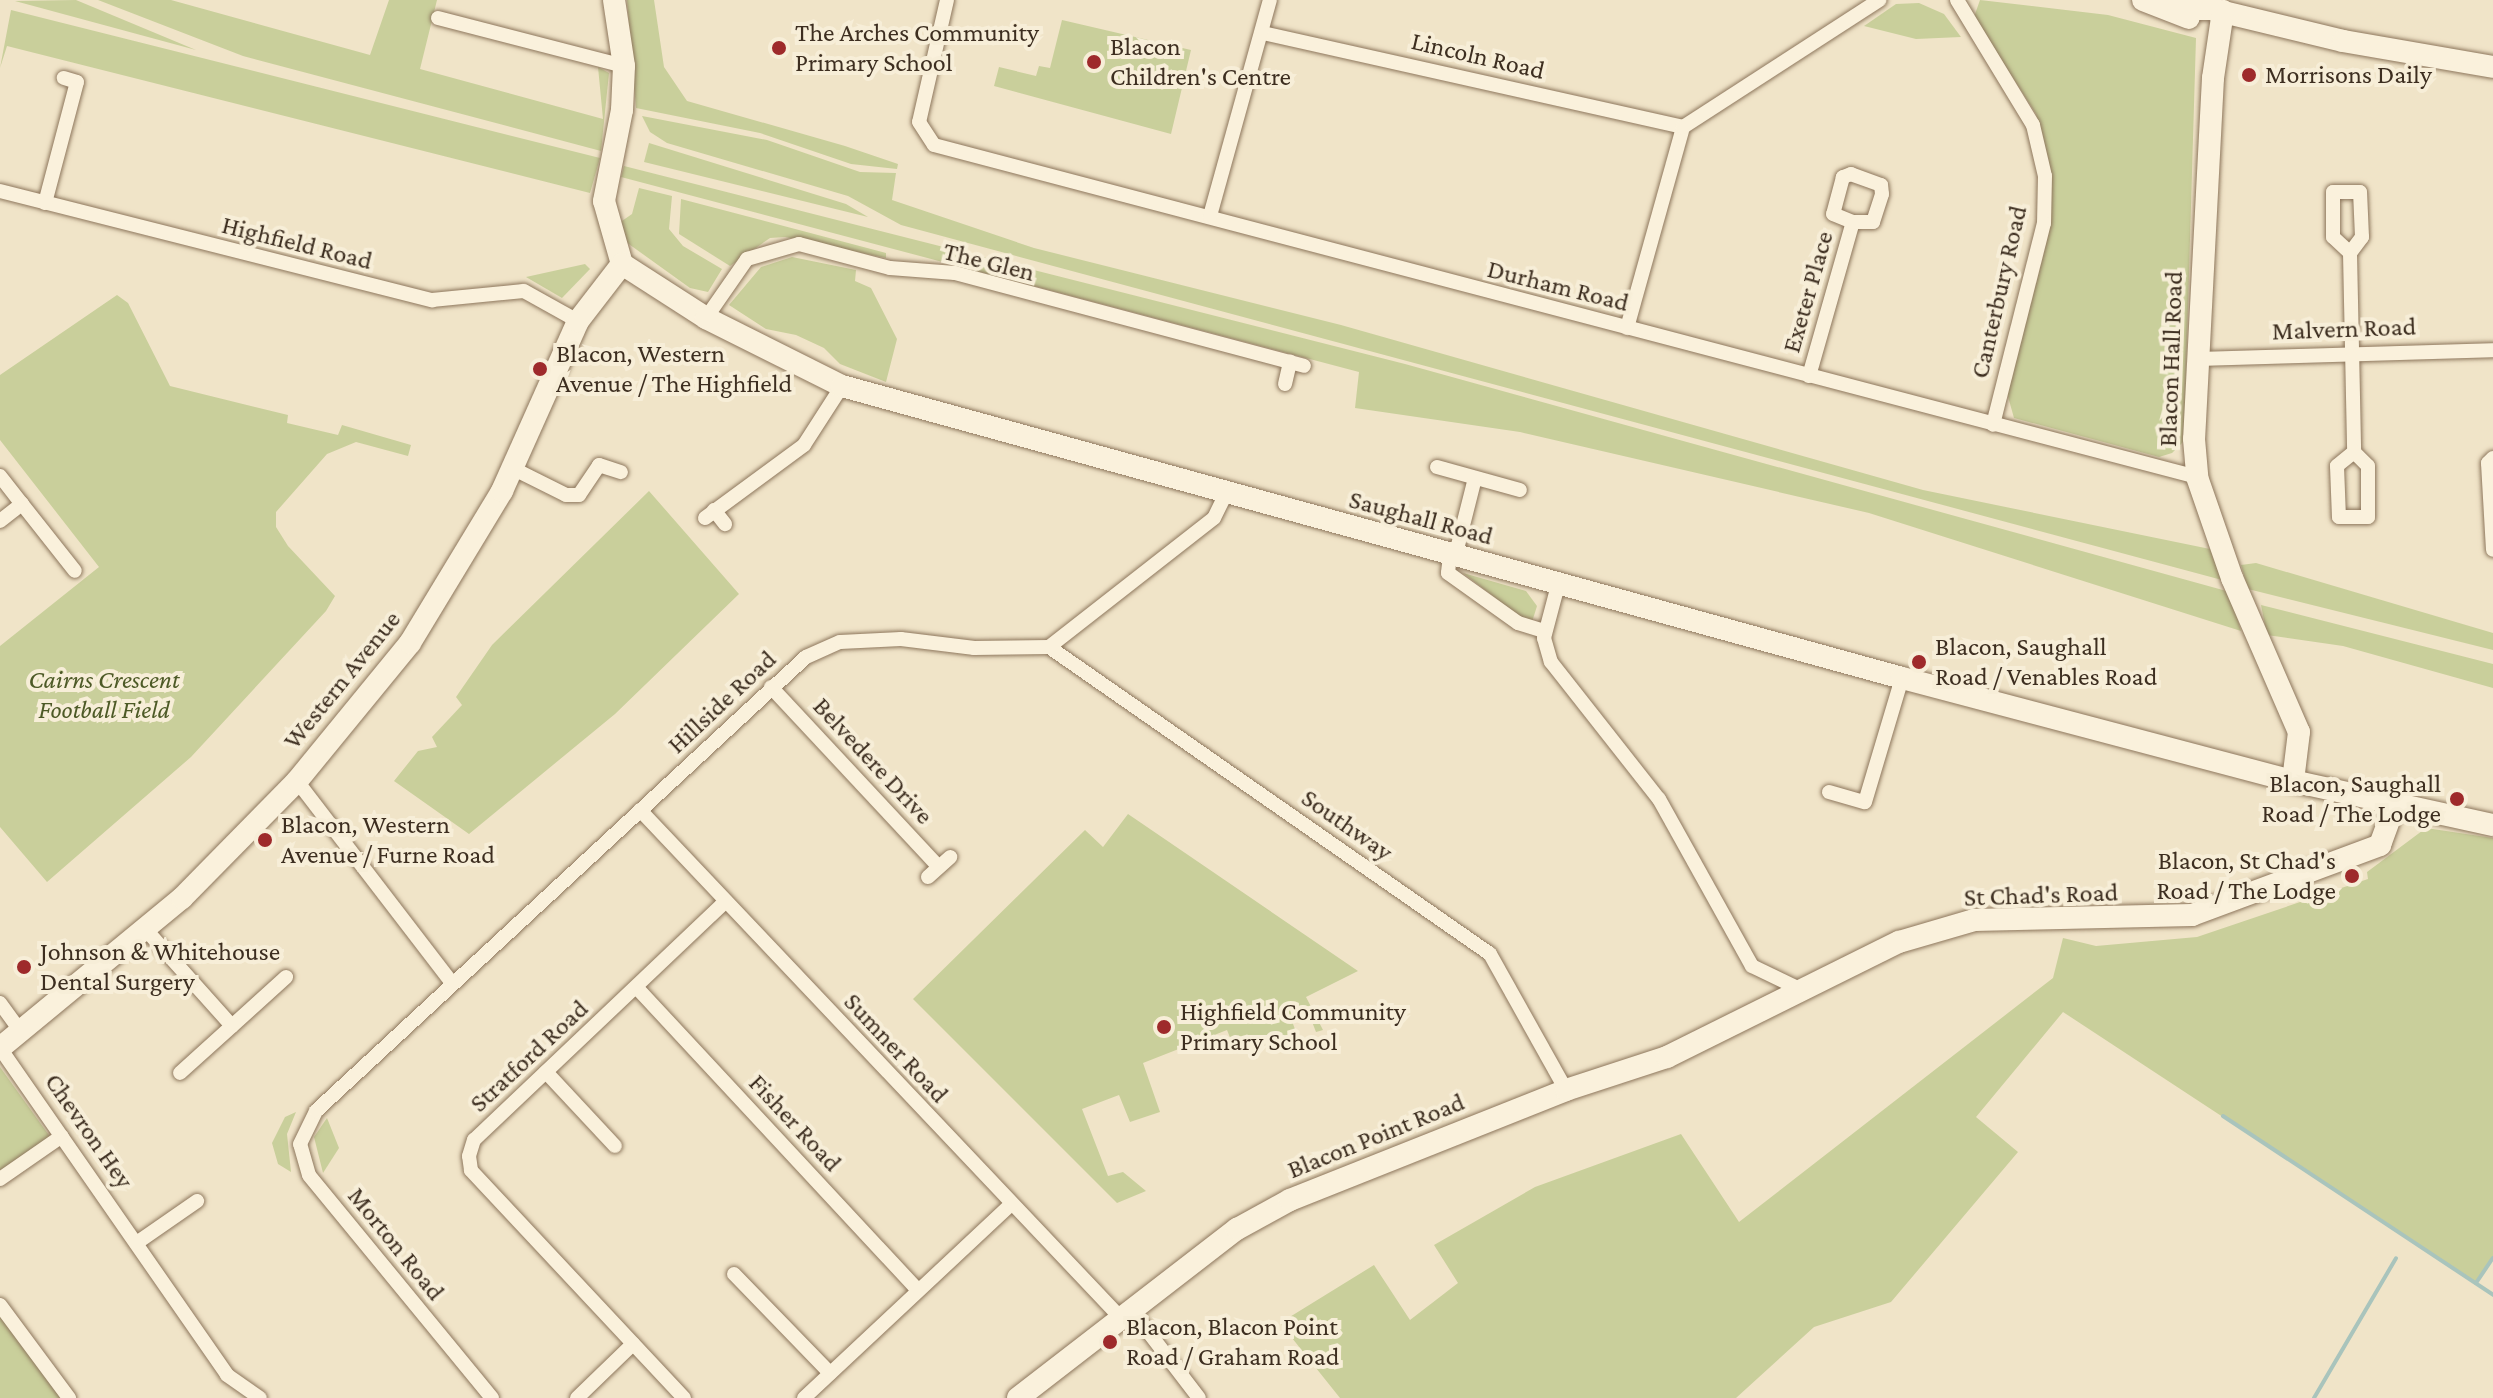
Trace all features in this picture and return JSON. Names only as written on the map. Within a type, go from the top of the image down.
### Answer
[{"type":"street","points":[[614,0],[624,66],[620,123],[604,201],[622,264]]},
{"type":"street","name":"Durham Road","points":[[947,0],[919,122],[934,145],[2197,477]]},
{"type":"street","points":[[1210,216],[1270,0]]},
{"type":"street","points":[[1627,328],[1683,127],[1879,0]]},
{"type":"street","name":"Canterbury Road","points":[[1957,0],[2033,125],[2045,176],[2044,223],[1993,425]]},
{"type":"street","points":[[2143,0],[2216,17],[2284,22],[2289,29],[2493,67]]},
{"type":"street","name":"Blacon Hall Road","points":[[2216,17],[2197,359],[2197,477],[2232,578],[2299,732],[2293,781]]},
{"type":"street","points":[[438,18],[624,66]]},
{"type":"street","name":"Lincoln Road","points":[[1263,33],[1683,127]]},
{"type":"street","points":[[45,203],[77,82],[64,78]]},
{"type":"street","name":"Highfield Road","points":[[0,191],[432,300],[524,291],[578,321]]},
{"type":"street","name":"Exeter Place","points":[[1809,376],[1853,222]]},
{"type":"street","name":"The Glen","points":[[706,318],[747,259],[799,244],[890,268],[955,273],[1297,364],[1285,384]]},
{"type":"street","points":[[2350,253],[2354,452]]},
{"type":"street","name":"Saughall Road","points":[[622,264],[706,318],[842,386],[1902,678],[2293,781],[2493,825]]},
{"type":"street","name":"Western Avenue","points":[[0,1048],[147,931],[297,781],[410,643],[465,559],[512,468],[578,321],[622,264]]},
{"type":"street","name":"Malvern Road","points":[[2197,359],[2493,350]]},
{"type":"street","points":[[725,524],[710,514],[804,445],[842,386]]},
{"type":"street","points":[[2493,458],[2488,463],[2493,550]]},
{"type":"street","points":[[512,468],[566,495],[579,495],[599,465],[621,472]]},
{"type":"street","points":[[1437,467],[1520,490]]},
{"type":"street","points":[[0,476],[75,571]]},
{"type":"street","points":[[1475,478],[1448,573],[1518,623],[1545,631]]},
{"type":"street","points":[[1049,647],[1214,518],[1226,493]]},
{"type":"street","points":[[0,521],[22,504]]},
{"type":"street","points":[[1558,585],[1545,631],[1551,662],[1659,799],[1752,966],[1799,993]]},
{"type":"street","name":"Hillside Road","points":[[316,1111],[451,982],[806,657],[840,642],[1049,647]]},
{"type":"street","name":"Southway","points":[[1049,647],[1490,954],[1566,1090]]},
{"type":"street","points":[[1829,792],[1865,802],[1902,678]]},
{"type":"street","name":"Belvedere Drive","points":[[771,687],[939,867]]},
{"type":"street","points":[[297,781],[451,982]]},
{"type":"street","name":"St Chad's Road","points":[[1799,993],[1899,942],[1974,920],[2192,915],[2380,845],[2395,804]]},
{"type":"street","name":"Sumner Road","points":[[640,810],[1009,1206],[1125,1312],[1199,1398]]},
{"type":"street","name":"Stratford Road","points":[[684,1398],[471,1170],[474,1140],[638,989],[725,902]]},
{"type":"street","points":[[147,931],[232,1026]]},
{"type":"street","points":[[180,1073],[286,977]]},
{"type":"street","name":"Fisher Road","points":[[638,989],[917,1289]]},
{"type":"street","name":"Blacon Point Road","points":[[1018,1398],[1125,1312],[1237,1229],[1290,1200],[1566,1090],[1667,1057],[1799,993]]},
{"type":"street","points":[[0,1003],[20,1031]]},
{"type":"street","name":"Chevron Hey","points":[[0,1048],[138,1242],[227,1375],[260,1398]]},
{"type":"street","points":[[546,1072],[615,1146]]},
{"type":"street","name":"Morton Road","points":[[316,1111],[300,1144],[309,1175],[492,1398]]},
{"type":"street","points":[[0,1179],[62,1136]]},
{"type":"street","points":[[138,1242],[197,1201]]},
{"type":"street","points":[[804,1398],[1009,1206]]},
{"type":"street","points":[[735,1273],[830,1373]]},
{"type":"street","points":[[0,1305],[69,1398]]},
{"type":"street","points":[[577,1398],[633,1344]]},
{"type":"green space","points":[[76,0],[196,50],[15,1]]},
{"type":"green space","points":[[98,0],[171,0],[370,55],[389,0],[437,0],[420,69],[603,119],[598,67],[609,73],[601,151],[243,56]]},
{"type":"green space","points":[[627,0],[654,0],[664,67],[687,101],[845,146],[898,164],[897,169],[851,164],[760,133],[636,108]]},
{"type":"green space","points":[[1980,0],[2108,15],[2196,38],[2184,441],[2172,453],[2159,457],[2014,418],[2007,393],[2046,245],[2049,162],[2036,114],[1974,17]]},
{"type":"green space","points":[[1919,3],[1944,14],[1961,37],[1916,39],[1864,26],[1896,4]]},
{"type":"green space","points":[[11,10],[600,158],[590,193],[7,46],[0,68]]},
{"type":"green space","points":[[1062,20],[1191,50],[1171,134],[994,86],[999,67],[1036,76],[1039,66],[1050,68]]},
{"type":"green space","points":[[642,116],[767,140],[860,172],[896,173],[892,200],[1034,248],[1341,325],[1923,490],[2210,549],[2222,580],[901,225],[848,196],[667,143],[650,132]]},
{"type":"green space","points":[[649,143],[846,204],[868,217],[644,162]]},
{"type":"green space","points":[[624,166],[1405,364],[2230,592],[2241,631],[1869,513],[1520,432],[1355,408],[1359,372],[621,177]]},
{"type":"green space","points":[[639,188],[672,196],[669,229],[683,246],[722,269],[708,292],[690,288],[626,242],[619,223],[632,214]]},
{"type":"green space","points":[[681,199],[886,253],[886,258],[785,237],[770,238],[730,266],[679,234]]},
{"type":"green space","points":[[792,257],[856,270],[855,281],[871,288],[897,339],[886,382],[840,364],[824,348],[796,335],[766,329],[729,305],[761,267]]},
{"type":"green space","points":[[585,264],[590,269],[562,298],[526,277]]},
{"type":"green space","name":"Cairns Crescent Football Field","points":[[117,295],[128,303],[170,386],[288,415],[287,423],[338,435],[342,425],[411,445],[408,456],[356,442],[327,454],[276,512],[276,527],[288,546],[335,596],[326,611],[191,757],[47,882],[0,827],[0,646],[99,567],[0,440],[0,375]]},
{"type":"green space","points":[[649,491],[739,594],[615,714],[469,834],[394,781],[418,751],[437,747],[432,737],[462,705],[456,697],[492,645]]},
{"type":"green space","points":[[2256,563],[2493,633],[2493,650],[2248,589],[2241,565]]},
{"type":"green space","points":[[1463,573],[1526,591],[1537,606],[1531,625]]},
{"type":"green space","points":[[2261,605],[2493,664],[2493,688],[2343,646],[2267,635]]},
{"type":"green space","name":"Highfield Community Primary School","points":[[1128,814],[1358,971],[1306,997],[1323,1030],[1316,1032],[1309,1014],[1292,1021],[1301,1046],[1294,1048],[1288,1035],[1235,1050],[1227,1030],[1143,1063],[1160,1112],[1130,1122],[1119,1095],[1082,1109],[1108,1176],[1123,1172],[1146,1191],[1117,1203],[913,999],[1085,830],[1103,847]]},
{"type":"green space","points":[[2426,828],[2493,838],[2493,1258],[2476,1283],[2063,1012],[1976,1117],[2018,1152],[1891,1302],[1814,1327],[1736,1398],[1340,1398],[1280,1323],[1374,1265],[1410,1320],[1458,1283],[1434,1245],[1535,1187],[1681,1134],[1739,1222],[2053,978],[2063,938],[2096,946],[2197,937],[2368,879],[2367,872]]},
{"type":"green space","points":[[0,1067],[51,1138],[0,1174]]},
{"type":"green space","points":[[296,1112],[287,1134],[291,1172],[278,1164],[272,1143],[285,1117]]},
{"type":"green space","points":[[327,1118],[339,1148],[323,1173],[314,1137]]},
{"type":"green space","points":[[0,1315],[65,1398],[0,1398]]},
{"type":"waterway","points":[[2223,1116],[2493,1295]]},
{"type":"waterway","points":[[2314,1398],[2396,1258]]},
{"type":"waterway","points":[[2476,1283],[2493,1258]]},
{"type":"place","name":"The Arches Community Primary School","points":[[779,48]]},
{"type":"place","name":"Blacon Children's Centre","points":[[1094,62]]},
{"type":"place","name":"Morrisons Daily","points":[[2249,75]]},
{"type":"place","name":"Blacon, Western Avenue / The Highfield","points":[[540,369]]},
{"type":"place","name":"Blacon, Saughall Road / Venables Road","points":[[1919,662]]},
{"type":"place","name":"Blacon, Saughall Road / The Lodge","points":[[2457,799]]},
{"type":"place","name":"Blacon, Western Avenue / Furne Road","points":[[265,840]]},
{"type":"place","name":"Blacon, St Chad's Road / The Lodge","points":[[2352,876]]},
{"type":"place","name":"Johnson & Whitehouse Dental Surgery","points":[[24,967]]},
{"type":"place","name":"Highfield Community Primary School","points":[[1164,1027]]},
{"type":"place","name":"Blacon, Blacon Point Road / Graham Road","points":[[1110,1342]]}]
